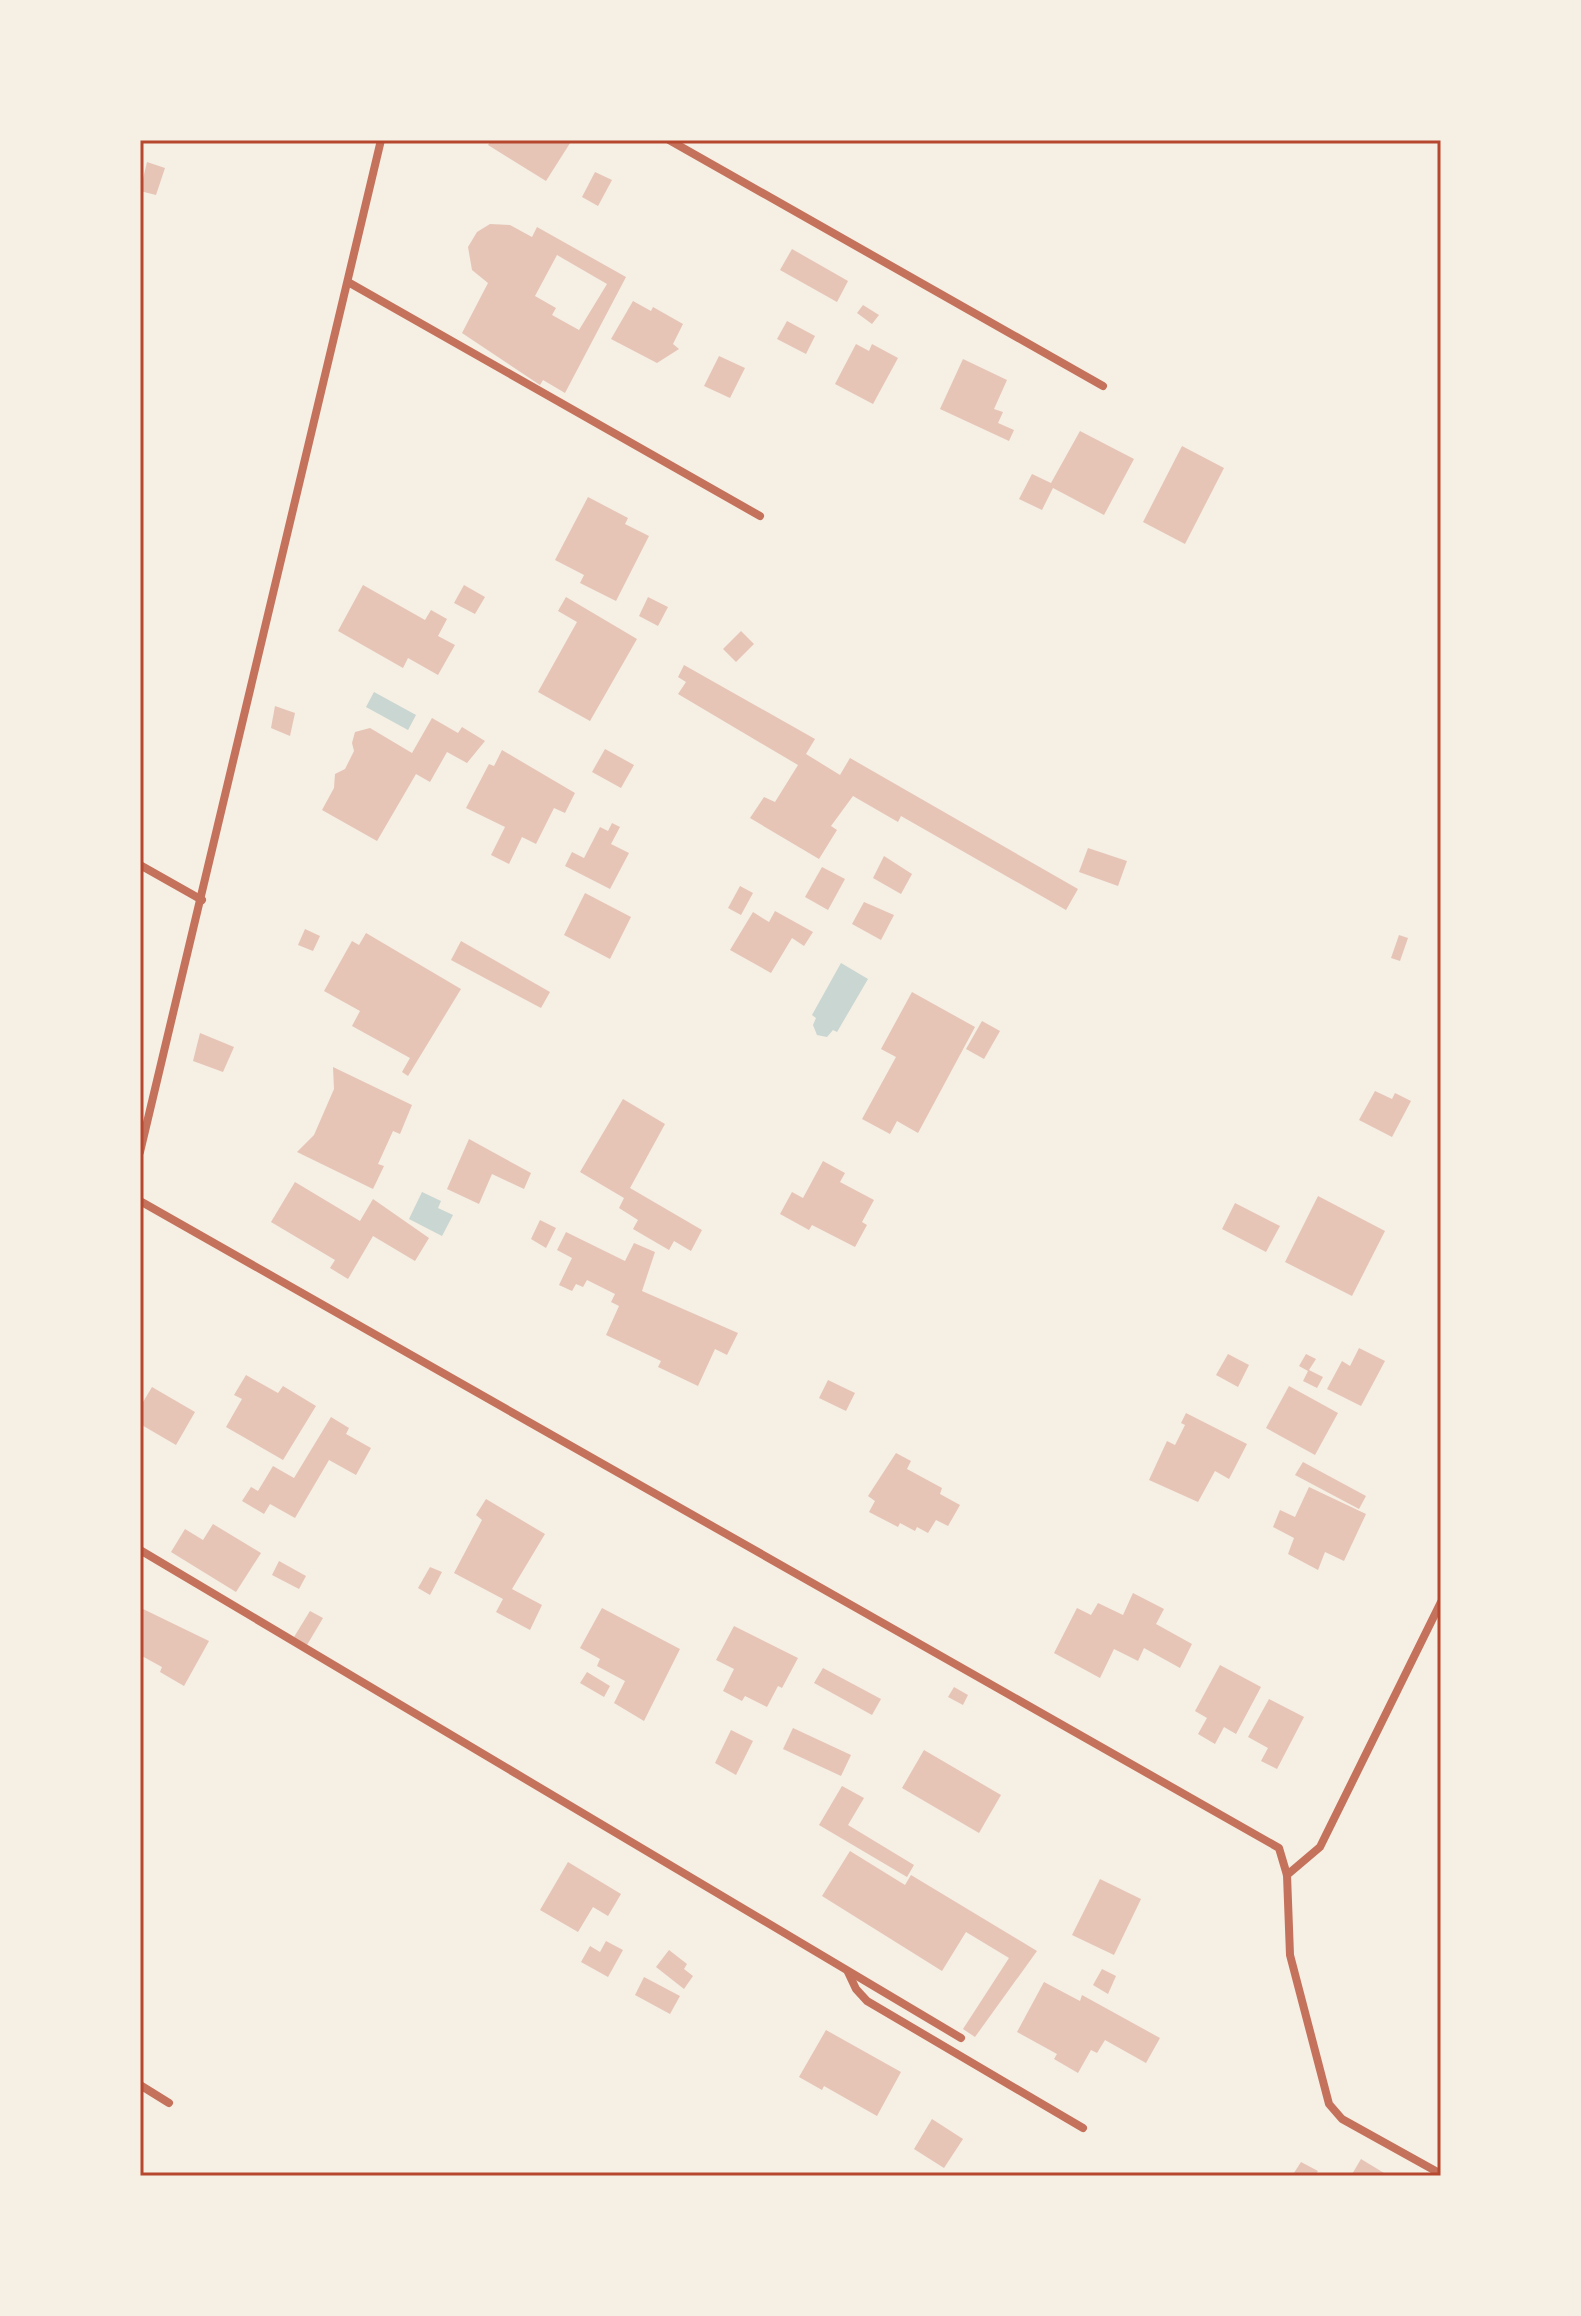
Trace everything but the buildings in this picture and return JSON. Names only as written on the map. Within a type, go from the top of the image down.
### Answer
[{"type":"street","points":[[140,1152],[381,140]]},
{"type":"street","points":[[669,140],[1103,386]]},
{"type":"street","points":[[348,282],[760,516]]},
{"type":"street","points":[[140,865],[202,900]]},
{"type":"street","points":[[140,1201],[1279,1848],[1287,1875],[1290,1955],[1329,2104],[1342,2119],[1441,2174]]},
{"type":"street","points":[[140,1550],[961,2038]]},
{"type":"street","points":[[1287,1875],[1320,1847],[1441,1602]]},
{"type":"street","points":[[848,1971],[856,1989],[867,2001],[1083,2128]]},
{"type":"street","points":[[140,2085],[169,2103]]},
{"type":"shaded area","points":[[374,692],[416,715],[408,730],[366,707]]},
{"type":"shaded area","points":[[841,963],[868,979],[837,1032],[833,1030],[827,1037],[817,1035],[813,1025],[816,1018],[812,1015]]},
{"type":"shaded area","points":[[422,1192],[441,1201],[438,1208],[453,1215],[442,1236],[409,1219]]}]
